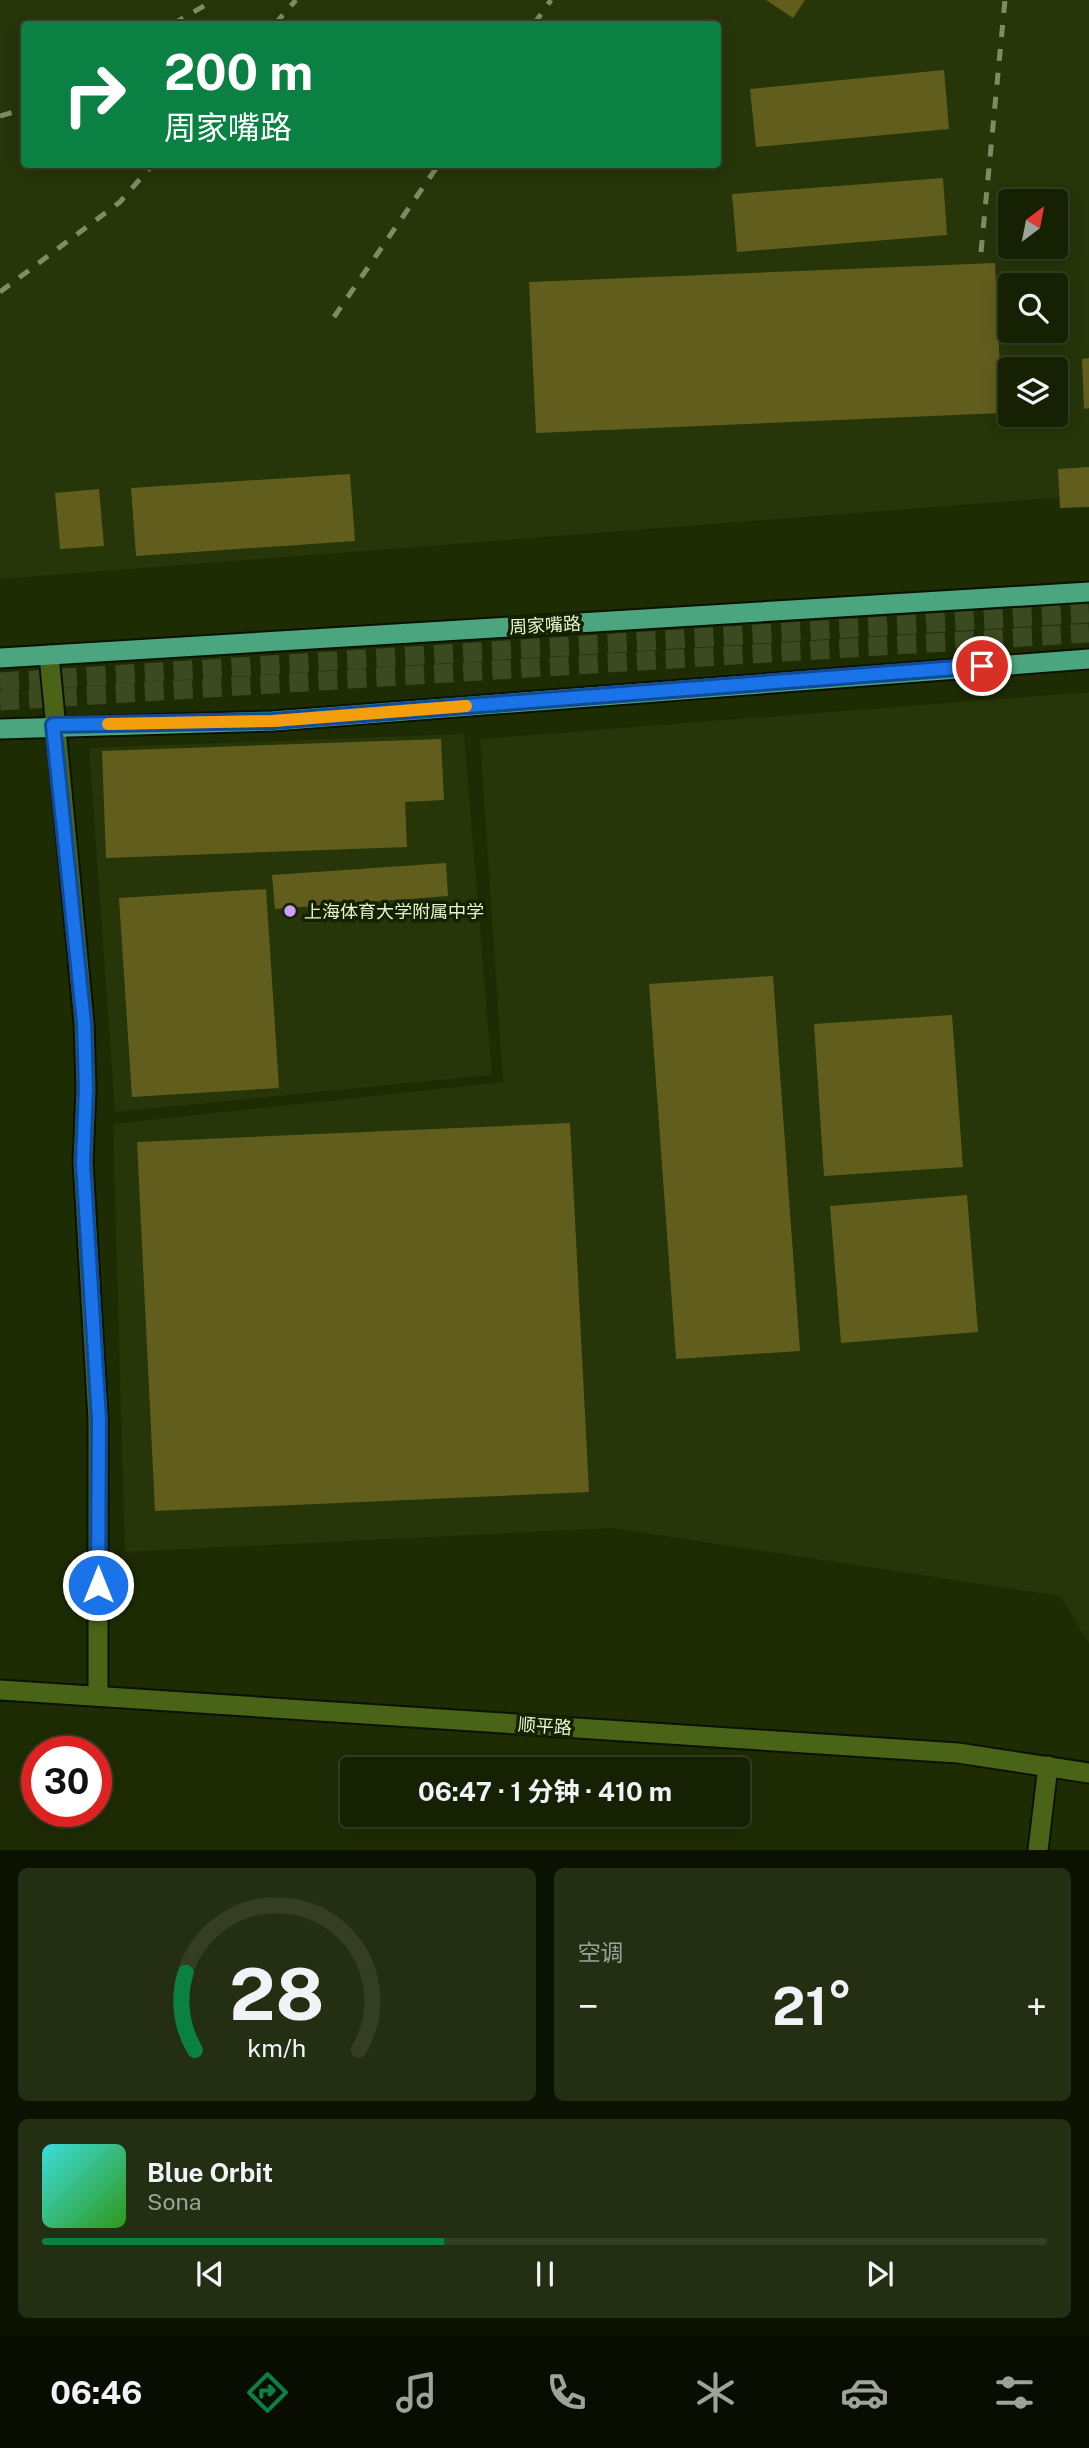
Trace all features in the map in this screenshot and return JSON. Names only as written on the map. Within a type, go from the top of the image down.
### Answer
[{"type":"main road","name":"周家嘴路","points":[[0,658],[1089,592]]},
{"type":"main road","points":[[0,729],[53,725],[273,721],[1089,659]]},
{"type":"street","points":[[49,655],[53,725],[84,1023],[86,1089],[83,1162],[99,1419],[98,1696]]},
{"type":"street","name":"顺平路","points":[[0,1690],[958,1754],[1089,1773]]},
{"type":"street","points":[[1038,1850],[1048,1766]]},
{"type":"shaded area","points":[[0,0],[1089,0],[1089,495],[0,579]]},
{"type":"shaded area","points":[[1089,692],[1089,1643],[1060,1596],[612,1528],[125,1552],[113,1124],[503,1082],[480,739]]},
{"type":"shaded area","name":"上海体育大学附属中学","points":[[464,734],[492,1075],[115,1112],[89,748]]},
{"type":"building","points":[[766,0],[805,0],[793,18]]},
{"type":"building","points":[[944,70],[949,129],[756,147],[750,89]]},
{"type":"building","points":[[943,178],[947,235],[737,252],[732,194]]},
{"type":"building","points":[[995,263],[999,357],[998,413],[536,433],[529,282]]},
{"type":"building","points":[[1089,358],[1089,408],[1084,409],[1082,359]]},
{"type":"building","points":[[1089,467],[1089,507],[1060,508],[1058,469]]},
{"type":"building","points":[[350,474],[355,541],[136,556],[131,488]]},
{"type":"building","points":[[99,489],[104,546],[60,549],[55,493]]},
{"type":"building","points":[[441,739],[444,800],[405,802],[407,847],[106,858],[102,751]]},
{"type":"building","points":[[446,863],[448,896],[275,909],[272,875]]},
{"type":"building","points":[[266,889],[279,1088],[132,1097],[119,898]]},
{"type":"building","points":[[773,976],[800,1351],[676,1359],[649,984]]},
{"type":"building","points":[[952,1015],[963,1167],[824,1176],[814,1024]]},
{"type":"building","points":[[570,1123],[589,1492],[155,1511],[137,1142]]},
{"type":"building","points":[[967,1195],[978,1332],[841,1343],[830,1206]]},
{"type":"tunnel","points":[[0,682],[1089,613]]},
{"type":"tunnel","points":[[0,701],[1089,633]]},
{"type":"railway","points":[[178,21],[214,0]]},
{"type":"railway","points":[[278,21],[296,0]]},
{"type":"railway","points":[[536,21],[551,0]]},
{"type":"railway","points":[[981,252],[1005,0]]},
{"type":"railway","points":[[0,116],[21,110]]},
{"type":"railway","points":[[0,292],[120,202],[150,168]]},
{"type":"railway","points":[[334,317],[436,168]]},
{"type":"slow traffic","points":[[108,724],[273,721],[466,706]]},
{"type":"place","name":"上海体育大学附属中学","points":[[290,911]]},
{"type":"route","points":[[98,1585],[99,1419],[83,1162],[86,1089],[84,1023],[53,725],[273,721],[982,666]]}]
